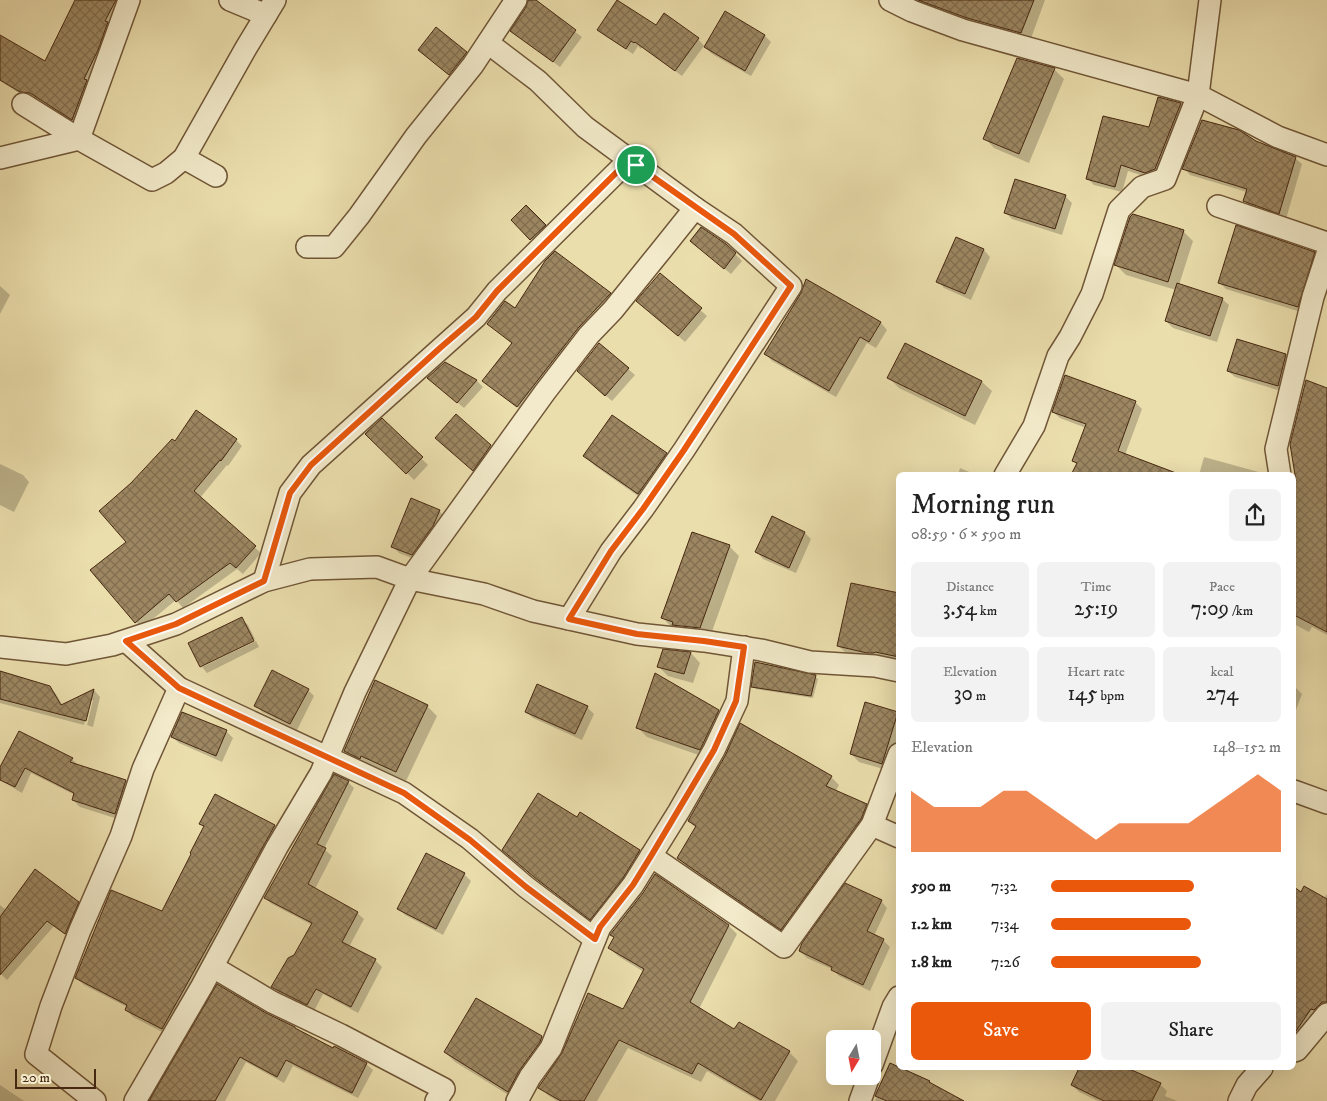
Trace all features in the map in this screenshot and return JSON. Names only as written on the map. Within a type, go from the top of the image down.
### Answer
[{"type":"street","points":[[79,139],[129,0]]},
{"type":"street","points":[[23,104],[79,139],[152,180],[166,173],[184,158],[270,8],[230,0]]},
{"type":"street","points":[[306,247],[334,247],[359,216],[416,136],[473,65],[516,0]]},
{"type":"street","points":[[890,0],[912,11],[962,30],[1198,95],[1278,137],[1327,155]]},
{"type":"street","points":[[1007,472],[1034,426],[1058,356],[1092,294],[1119,210],[1142,187],[1165,179],[1198,95],[1210,0]]},
{"type":"street","points":[[488,43],[538,81],[586,127],[695,208],[734,234],[791,286],[684,450],[611,551],[569,619]]},
{"type":"street","points":[[0,158],[79,139]]},
{"type":"street","points":[[184,158],[216,176]]},
{"type":"street","points":[[264,581],[290,493],[311,465],[476,317],[497,291],[629,160]]},
{"type":"street","points":[[1218,206],[1327,243]]},
{"type":"street","points":[[135,1101],[213,967],[277,847],[321,773],[355,692],[410,579],[545,392],[695,208]]},
{"type":"street","points":[[1280,472],[1276,449],[1313,297],[1327,254]]},
{"type":"street","points":[[0,647],[66,654],[112,645],[176,624],[264,581],[310,569],[377,568],[410,579],[484,594],[533,611],[637,634],[744,647],[810,662],[874,666],[896,670]]},
{"type":"street","points":[[126,641],[179,688],[404,793],[470,840],[526,887],[595,939]]},
{"type":"street","points":[[517,1101],[530,1076],[552,1048],[600,927],[633,885],[714,750],[736,701],[744,647]]},
{"type":"street","points":[[95,1101],[36,1054],[51,1006],[80,930],[121,836],[143,769],[179,688]]},
{"type":"street","points":[[651,856],[784,947],[872,825],[896,762]]},
{"type":"street","points":[[1296,792],[1327,803]]},
{"type":"street","points":[[872,825],[896,836]]},
{"type":"street","points":[[213,967],[272,1002],[341,1035],[444,1089],[436,1101]]},
{"type":"street","points":[[881,1040],[896,1002]]},
{"type":"street","points":[[1296,1050],[1327,1014]]},
{"type":"street","points":[[1239,1101],[1247,1085],[1260,1070]]},
{"type":"street","points":[[860,1101],[866,1085]]},
{"type":"building","points":[[75,0],[116,0],[105,21],[108,22],[98,50],[84,79],[87,80],[72,120],[30,93],[20,92],[0,80],[0,35],[45,61]]},
{"type":"building","points":[[528,0],[536,0],[576,30],[553,62],[510,31],[526,7]]},
{"type":"building","points":[[617,0],[656,25],[664,13],[699,38],[675,71],[635,42],[631,41],[626,49],[597,30]]},
{"type":"building","points":[[918,0],[1034,0],[1021,33],[967,18]]},
{"type":"building","points":[[725,11],[765,35],[745,71],[704,47]]},
{"type":"building","points":[[436,27],[467,52],[449,75],[418,50]]},
{"type":"building","points":[[1017,58],[1055,68],[1019,154],[983,139]]},
{"type":"building","points":[[1158,97],[1181,103],[1155,169],[1145,173],[1121,165],[1115,187],[1086,179],[1103,116],[1149,127]]},
{"type":"building","points":[[1202,120],[1239,130],[1256,141],[1296,157],[1279,214],[1243,201],[1247,189],[1182,169]]},
{"type":"building","points":[[1015,179],[1066,195],[1055,229],[1004,213]]},
{"type":"building","points":[[526,205],[546,225],[530,240],[511,220]]},
{"type":"building","points":[[1133,214],[1184,230],[1168,282],[1114,265],[1130,217]]},
{"type":"building","points":[[1236,225],[1315,252],[1298,307],[1218,283]]},
{"type":"building","points":[[701,227],[736,253],[724,269],[690,241]]},
{"type":"building","points":[[956,237],[984,249],[965,294],[936,282]]},
{"type":"building","points":[[555,251],[611,293],[579,327],[517,407],[482,381],[512,343],[487,324],[505,301],[515,308],[545,261]]},
{"type":"building","points":[[660,273],[702,308],[678,336],[636,301]]},
{"type":"building","points":[[806,279],[881,322],[869,342],[860,337],[829,391],[764,354],[801,293]]},
{"type":"building","points":[[1177,283],[1223,298],[1210,336],[1165,321]]},
{"type":"building","points":[[1237,339],[1286,354],[1278,386],[1227,371]]},
{"type":"building","points":[[599,343],[629,368],[605,396],[577,371]]},
{"type":"building","points":[[905,343],[982,381],[965,416],[887,378]]},
{"type":"building","points":[[445,362],[477,380],[457,403],[427,378]]},
{"type":"building","points":[[1065,375],[1136,401],[1118,451],[1173,472],[1072,472],[1077,463],[1072,461],[1086,424],[1052,412]]},
{"type":"building","points":[[1306,380],[1327,388],[1327,632],[1296,616],[1296,472],[1290,444]]},
{"type":"building","points":[[196,410],[237,439],[221,461],[194,491],[256,546],[236,568],[230,563],[176,602],[169,594],[135,623],[90,570],[126,542],[99,511],[131,483],[172,439],[175,441]]},
{"type":"building","points":[[456,414],[491,445],[473,471],[435,438]]},
{"type":"building","points":[[612,415],[667,453],[638,494],[583,456]]},
{"type":"building","points":[[382,418],[423,457],[406,474],[365,434]]},
{"type":"building","points":[[411,498],[440,510],[433,526],[412,555],[391,547]]},
{"type":"building","points":[[772,516],[805,532],[789,568],[755,552]]},
{"type":"building","points":[[692,532],[730,545],[700,628],[672,625],[673,622],[661,618]]},
{"type":"building","points":[[851,583],[896,592],[896,656],[875,652],[867,653],[837,646]]},
{"type":"building","points":[[242,617],[254,641],[200,667],[188,643]]},
{"type":"building","points":[[663,649],[691,652],[684,674],[657,667]]},
{"type":"building","points":[[755,662],[816,675],[811,696],[751,687]]},
{"type":"building","points":[[272,670],[309,689],[290,724],[254,706]]},
{"type":"building","points":[[0,671],[50,686],[61,705],[94,689],[86,721],[0,699]]},
{"type":"building","points":[[655,673],[719,710],[700,750],[636,728]]},
{"type":"building","points":[[375,680],[428,705],[396,772],[361,756],[360,759],[344,751]]},
{"type":"building","points":[[537,684],[588,706],[575,734],[525,712]]},
{"type":"building","points":[[865,702],[896,711],[896,718],[882,764],[850,754]]},
{"type":"building","points":[[182,712],[227,730],[216,756],[171,737]]},
{"type":"building","points":[[740,723],[832,776],[826,786],[867,804],[861,819],[781,930],[677,858],[696,826],[688,821],[725,756]]},
{"type":"building","points":[[19,731],[73,758],[70,762],[126,780],[115,814],[72,800],[74,793],[25,768],[15,787],[0,780],[0,767]]},
{"type":"building","points":[[334,774],[349,781],[317,844],[326,848],[308,884],[358,912],[342,942],[376,959],[351,1007],[316,989],[307,1005],[271,987],[288,958],[294,955],[312,923],[264,898]]},
{"type":"building","points":[[538,793],[577,817],[580,812],[640,850],[623,878],[590,920],[502,850]]},
{"type":"building","points":[[215,794],[275,825],[162,1029],[125,1010],[127,1005],[75,978],[111,890],[162,911],[204,826],[199,824]]},
{"type":"building","points":[[426,853],[465,873],[436,929],[397,909]]},
{"type":"building","points":[[35,869],[79,902],[65,934],[47,921],[0,975],[0,917]]},
{"type":"building","points":[[655,874],[729,925],[690,1002],[734,1029],[739,1022],[790,1051],[761,1100],[698,1063],[692,1074],[619,1040],[584,1101],[561,1101],[538,1088],[562,1053],[588,993],[623,1009],[644,969],[608,948],[614,937],[610,935],[643,893]]},
{"type":"building","points":[[845,883],[882,900],[867,931],[884,939],[863,985],[831,970],[832,967],[799,951],[802,943]]},
{"type":"building","points":[[1304,886],[1327,899],[1327,1002],[1322,1002],[1314,1010],[1311,1009],[1296,1031],[1296,888],[1301,892]]},
{"type":"building","points":[[217,984],[266,1013],[333,1048],[334,1046],[367,1063],[352,1093],[286,1060],[277,1077],[240,1057],[215,1101],[149,1101]]},
{"type":"building","points":[[476,998],[542,1036],[508,1092],[444,1052]]},
{"type":"building","points":[[890,1063],[896,1066],[896,1070],[906,1070],[930,1081],[964,1101],[887,1101],[875,1096]]},
{"type":"building","points":[[1078,1070],[1132,1070],[1161,1083],[1152,1101],[1104,1101],[1071,1085]]},
{"type":"route","points":[[629,160],[636,165],[734,234],[791,286],[684,450],[611,551],[569,619],[637,634],[744,647],[736,701],[714,750],[633,885],[600,927],[595,939],[526,887],[470,840],[404,793],[179,688],[126,641],[176,624],[264,581],[290,493],[311,465],[476,317],[497,291],[629,160]]}]
